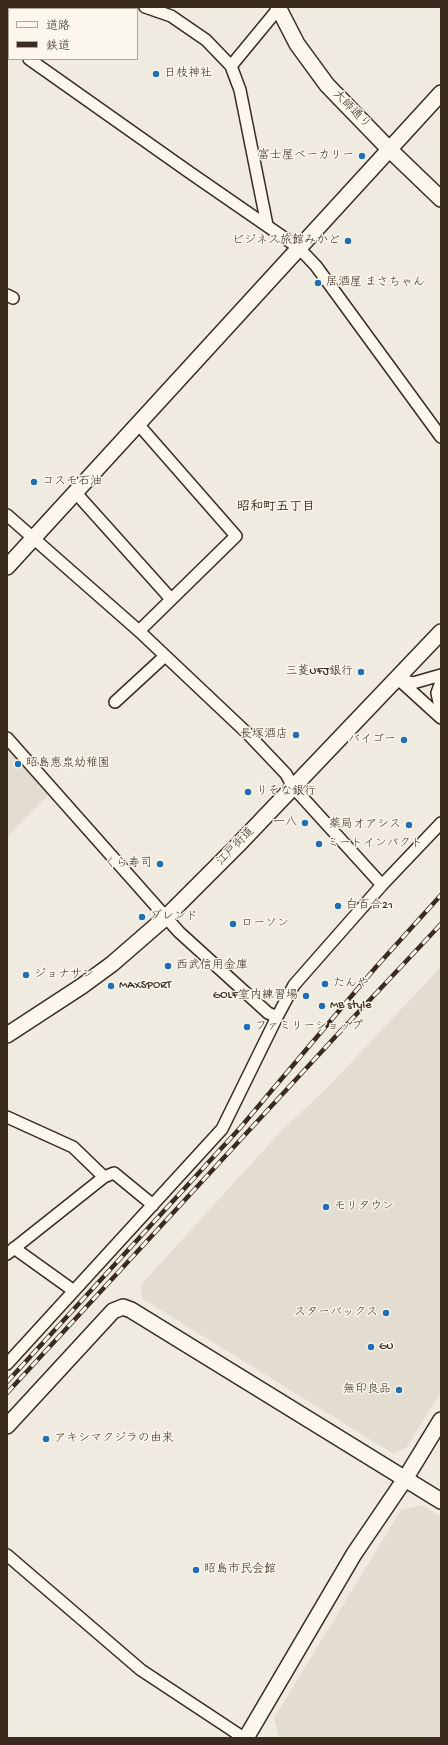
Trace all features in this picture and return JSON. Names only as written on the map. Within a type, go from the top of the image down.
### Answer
[{"type":"street","points":[[145,7],[171,16],[206,40],[231,66],[240,90],[267,226]]},
{"type":"street","points":[[231,66],[278,8]]},
{"type":"street","name":"大師通り","points":[[278,8],[297,44],[327,85],[389,149],[441,199]]},
{"type":"street","points":[[30,60],[299,248],[316,266],[441,437]]},
{"type":"street","points":[[7,567],[441,93]]},
{"type":"street","points":[[138,424],[236,536],[139,631]]},
{"type":"street","points":[[75,492],[171,599]]},
{"type":"street","points":[[7,515],[139,631],[248,734],[286,774],[293,787],[382,885]]},
{"type":"street","name":"江戸街道","points":[[7,1035],[82,986],[112,964],[165,918],[441,632]]},
{"type":"street","points":[[115,702],[164,656]]},
{"type":"street","points":[[397,678],[413,683],[441,675]]},
{"type":"street","points":[[397,678],[441,718]]},
{"type":"street","points":[[441,682],[437,693],[441,711]]},
{"type":"street","points":[[7,738],[165,918],[268,1013],[277,1017]]},
{"type":"street","points":[[7,1364],[222,1129],[294,985],[382,885],[441,823]]},
{"type":"street","points":[[7,1117],[73,1147],[104,1177]]},
{"type":"street","points":[[74,1291],[10,1251],[104,1177],[114,1173],[153,1206]]},
{"type":"street","points":[[7,1426],[113,1310],[123,1308],[131,1310],[441,1501]]},
{"type":"street","points":[[7,1555],[141,1670],[245,1738],[354,1554],[405,1479],[441,1420]]},
{"type":"shaded area","name":"昭島恵泉幼稚園","points":[[7,738],[53,790],[7,837]]},
{"type":"shaded area","name":"モリタウン","points":[[441,967],[441,1392],[406,1448],[392,1453],[143,1299],[140,1286],[283,1129],[326,1089]]},
{"type":"shaded area","points":[[422,1505],[441,1517],[441,1738],[279,1738],[274,1718],[401,1510]]},
{"type":"railway","points":[[7,1382],[240,1128],[376,967],[441,895]]},
{"type":"railway","points":[[7,1393],[441,924]]},
{"type":"place","name":"日枝神社","points":[[156,74]]},
{"type":"place","name":"富士屋ベーカリー","points":[[362,156]]},
{"type":"place","name":"ビジネス旅館みかど","points":[[348,241]]},
{"type":"place","name":"居酒屋 まさちゃん","points":[[318,283]]},
{"type":"place","name":"コスモ石油","points":[[34,482]]},
{"type":"place","name":"三菱UFJ銀行","points":[[361,672]]},
{"type":"place","name":"長塚酒店","points":[[296,735]]},
{"type":"place","name":"バイゴー","points":[[404,740]]},
{"type":"place","name":"昭島恵泉幼稚園","points":[[18,764]]},
{"type":"place","name":"りそな銀行","points":[[248,792]]},
{"type":"place","name":"一八","points":[[305,823]]},
{"type":"place","name":"薬局オアシス","points":[[409,825]]},
{"type":"place","name":"ミートインパクト","points":[[319,844]]},
{"type":"place","name":"くら寿司","points":[[160,864]]},
{"type":"place","name":"白百合21","points":[[338,906]]},
{"type":"place","name":"ブレンド","points":[[142,917]]},
{"type":"place","name":"ローソン","points":[[233,924]]},
{"type":"place","name":"西武信用金庫","points":[[168,966]]},
{"type":"place","name":"ジョナサン","points":[[26,975]]},
{"type":"place","name":"たんや","points":[[325,984]]},
{"type":"place","name":"MAXSPORT","points":[[111,986]]},
{"type":"place","name":"GOLF室内練習場","points":[[306,996]]},
{"type":"place","name":"MB style","points":[[322,1006]]},
{"type":"place","name":"ファミリーショップ","points":[[247,1027]]},
{"type":"place","name":"モリタウン","points":[[326,1207]]},
{"type":"place","name":"スターバックス","points":[[386,1313]]},
{"type":"place","name":"GU","points":[[371,1347]]},
{"type":"place","name":"無印良品","points":[[399,1390]]},
{"type":"place","name":"アキシマクジラの由来","points":[[46,1439]]},
{"type":"place","name":"昭島市民会館","points":[[196,1570]]},
{"type":"district","name":"昭和町五丁目","points":[[276,508]]}]
